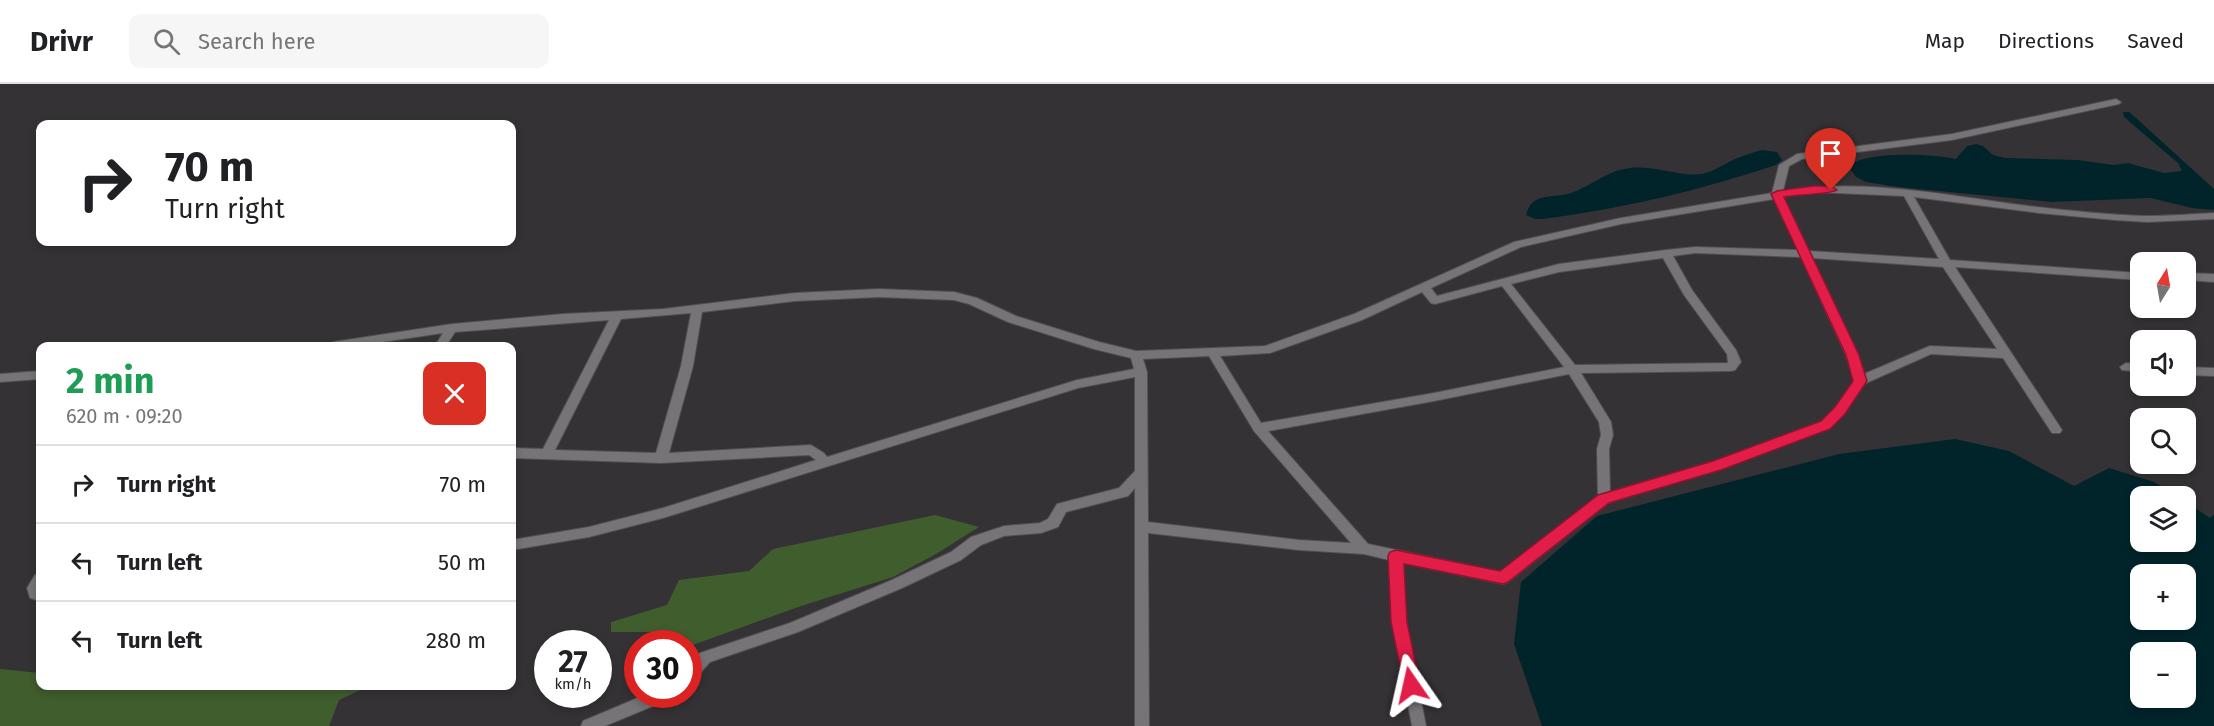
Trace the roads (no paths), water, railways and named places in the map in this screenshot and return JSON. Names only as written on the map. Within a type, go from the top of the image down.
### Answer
[{"type":"street","points":[[1860,381],[1852,355],[1777,194],[1784,165],[1800,156],[1952,137],[2116,102]]},
{"type":"street","points":[[359,342],[452,328],[697,309],[795,297],[879,293],[954,296],[973,301],[1012,319],[1098,346],[1136,355],[1266,350],[1358,317],[1518,244],[1621,221],[1777,194],[1813,189],[1907,193],[2115,217],[2147,219],[2214,216]]},
{"type":"street","points":[[1907,193],[1947,264],[2056,430]]},
{"type":"street","points":[[1425,288],[1435,300],[1559,268],[1666,253],[1729,250],[2130,275]]},
{"type":"street","points":[[1258,428],[1434,397],[1572,369],[1731,367],[1735,362],[1732,353],[1688,292],[1666,253]]},
{"type":"street","points":[[2196,277],[2214,278]]},
{"type":"street","points":[[1504,282],[1572,369],[1605,422],[1608,435],[1603,449],[1604,499]]},
{"type":"street","points":[[661,458],[690,355],[697,309]]},
{"type":"street","points":[[547,454],[617,315]]},
{"type":"street","points":[[443,342],[452,328]]},
{"type":"street","points":[[1142,527],[1299,545],[1364,549],[1503,578],[1604,499],[1716,466],[1826,425],[1840,411],[1860,381],[1930,350],[2006,354]]},
{"type":"street","points":[[1212,352],[1258,428],[1364,549]]},
{"type":"street","points":[[1136,355],[1141,372],[1142,726]]},
{"type":"street","points":[[2126,367],[2130,367]]},
{"type":"street","points":[[2196,371],[2214,372]]},
{"type":"street","points":[[516,544],[589,532],[663,513],[1077,384],[1141,372]]},
{"type":"street","points":[[0,378],[36,375]]},
{"type":"street","points":[[516,453],[661,458],[811,450],[820,456],[825,464]]},
{"type":"street","points":[[702,660],[705,657],[793,627],[897,585],[956,556],[976,541],[1004,531],[1041,528],[1053,523],[1062,508],[1123,492],[1140,474]]},
{"type":"street","points":[[1396,556],[1399,622],[1419,726]]},
{"type":"street","points":[[588,726],[631,708]]},
{"type":"water","points":[[2123,112],[2129,112],[2214,189],[2214,210],[2192,208],[2151,198],[2052,202],[1898,187],[1866,182],[1856,177],[1849,167],[1868,158],[1883,156],[1917,155],[1956,159],[1967,146],[1976,144],[1983,146],[1993,155],[2005,158],[2078,160],[2113,165],[2128,163],[2164,173],[2182,171],[2178,163],[2124,117]]},
{"type":"water","points":[[1762,150],[1777,152],[1782,160],[1776,165],[1719,183],[1661,198],[1543,219],[1535,219],[1526,215],[1529,207],[1538,199],[1571,193],[1621,170],[1639,168],[1702,174]]},
{"type":"water","points":[[1955,439],[2009,451],[2074,486],[2109,468],[2154,482],[2161,486],[2130,486],[2130,552],[2196,552],[2196,509],[2210,518],[2214,515],[2214,726],[1542,726],[1514,644],[1521,582],[1597,516],[1839,454]]}]
